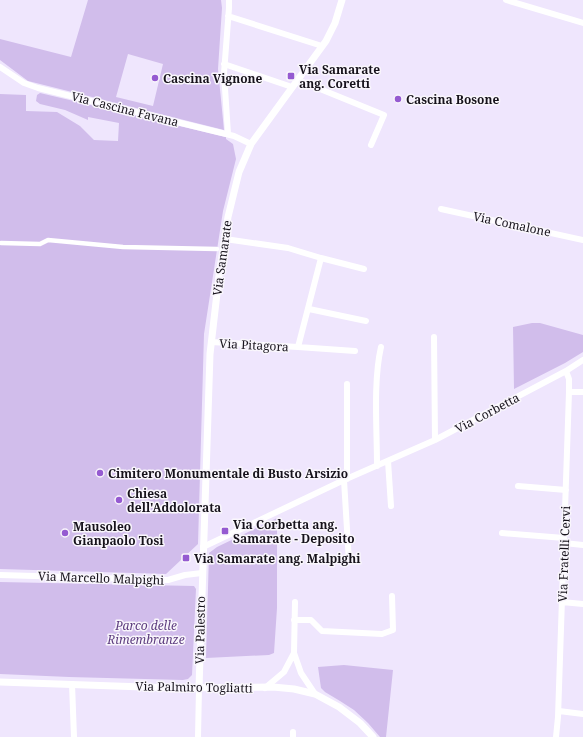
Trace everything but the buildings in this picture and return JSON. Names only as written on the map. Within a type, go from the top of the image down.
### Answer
[{"type":"street","points":[[228,0],[224,64],[228,134]]},
{"type":"street","points":[[506,0],[583,23]]},
{"type":"street","name":"Via Samarate","points":[[203,547],[208,382],[211,342],[224,239],[235,188],[251,144],[322,46],[331,31],[340,1]]},
{"type":"street","points":[[228,16],[322,46]]},
{"type":"street","points":[[224,64],[292,87]]},
{"type":"street","name":"Via Cascina Favana","points":[[0,67],[24,82],[38,88],[228,134],[251,144]]},
{"type":"street","points":[[298,80],[384,115],[371,145]]},
{"type":"street","name":"Via Comalone","points":[[441,209],[583,240]]},
{"type":"street","points":[[224,239],[288,248],[364,269]]},
{"type":"street","points":[[1,243],[40,244],[48,240],[123,247],[217,249]]},
{"type":"street","name":"Via Pitagora","points":[[298,348],[322,258]]},
{"type":"street","points":[[308,309],[366,321]]},
{"type":"street","points":[[434,338],[435,440]]},
{"type":"street","name":"Via Pitagora","points":[[211,342],[355,351]]},
{"type":"street","points":[[377,466],[377,381],[379,357],[382,347]]},
{"type":"street","name":"Via Corbetta","points":[[203,547],[346,479],[435,440],[566,371],[583,360]]},
{"type":"street","name":"Via Fratelli Cervi","points":[[556,737],[569,392],[569,379],[566,371]]},
{"type":"street","points":[[347,384],[346,479],[350,562]]},
{"type":"street","points":[[569,392],[583,392]]},
{"type":"street","points":[[388,461],[391,506]]},
{"type":"street","points":[[518,486],[566,490]]},
{"type":"street","points":[[502,533],[583,545]]},
{"type":"street","name":"Via Palestro","points":[[198,737],[203,547]]},
{"type":"street","name":"Via Marcello Malpighi","points":[[0,575],[168,580],[186,575],[202,573]]},
{"type":"street","points":[[294,620],[311,620],[322,631],[382,634],[393,630],[392,596]]},
{"type":"street","points":[[294,602],[294,654],[301,673],[315,694]]},
{"type":"street","points":[[562,602],[583,604]]},
{"type":"street","points":[[266,688],[284,672],[294,654]]},
{"type":"street","name":"Via Palmiro Togliatti","points":[[0,682],[199,688],[294,689],[315,694],[327,700],[345,711],[360,723],[373,737]]},
{"type":"street","points":[[72,684],[74,737]]},
{"type":"street","points":[[558,712],[583,714]]},
{"type":"green space","points":[[88,0],[221,0],[222,8],[218,69],[224,130],[28,81],[0,60],[0,39],[71,57]],"holes":[[[128,54],[163,64],[153,106],[116,97]]]},
{"type":"green space","points":[[40,93],[226,137],[226,139],[233,144],[236,159],[223,211],[204,334],[198,544],[166,574],[0,569],[0,94],[26,95],[26,111],[57,112],[80,126],[94,140],[118,141],[119,123],[88,117],[88,120],[65,110],[40,104],[36,101],[37,95]]},
{"type":"green space","points":[[540,323],[583,335],[583,352],[514,389],[513,327]]},
{"type":"green space","points":[[277,518],[277,608],[274,653],[269,655],[206,658],[209,553],[217,547]]},
{"type":"green space","name":"Parco delle Rimembranze","points":[[0,582],[194,586],[196,589],[192,675],[188,679],[183,680],[0,674]]},
{"type":"green space","points":[[344,665],[393,670],[386,737],[380,737],[354,710],[321,688],[318,667]]},
{"type":"place","name":"Via Samarate ang. Coretti","points":[[291,76]]},
{"type":"place","name":"Cascina Vignone","points":[[155,78]]},
{"type":"place","name":"Cascina Bosone","points":[[398,99]]},
{"type":"place","name":"Cimitero Monumentale di Busto Arsizio","points":[[100,473]]},
{"type":"place","name":"Chiesa dell'Addolorata","points":[[119,500]]},
{"type":"place","name":"Via Corbetta ang. Samarate - Deposito","points":[[225,531]]},
{"type":"place","name":"Mausoleo Gianpaolo Tosi","points":[[65,533]]},
{"type":"place","name":"Via Samarate ang. Malpighi","points":[[186,558]]}]
